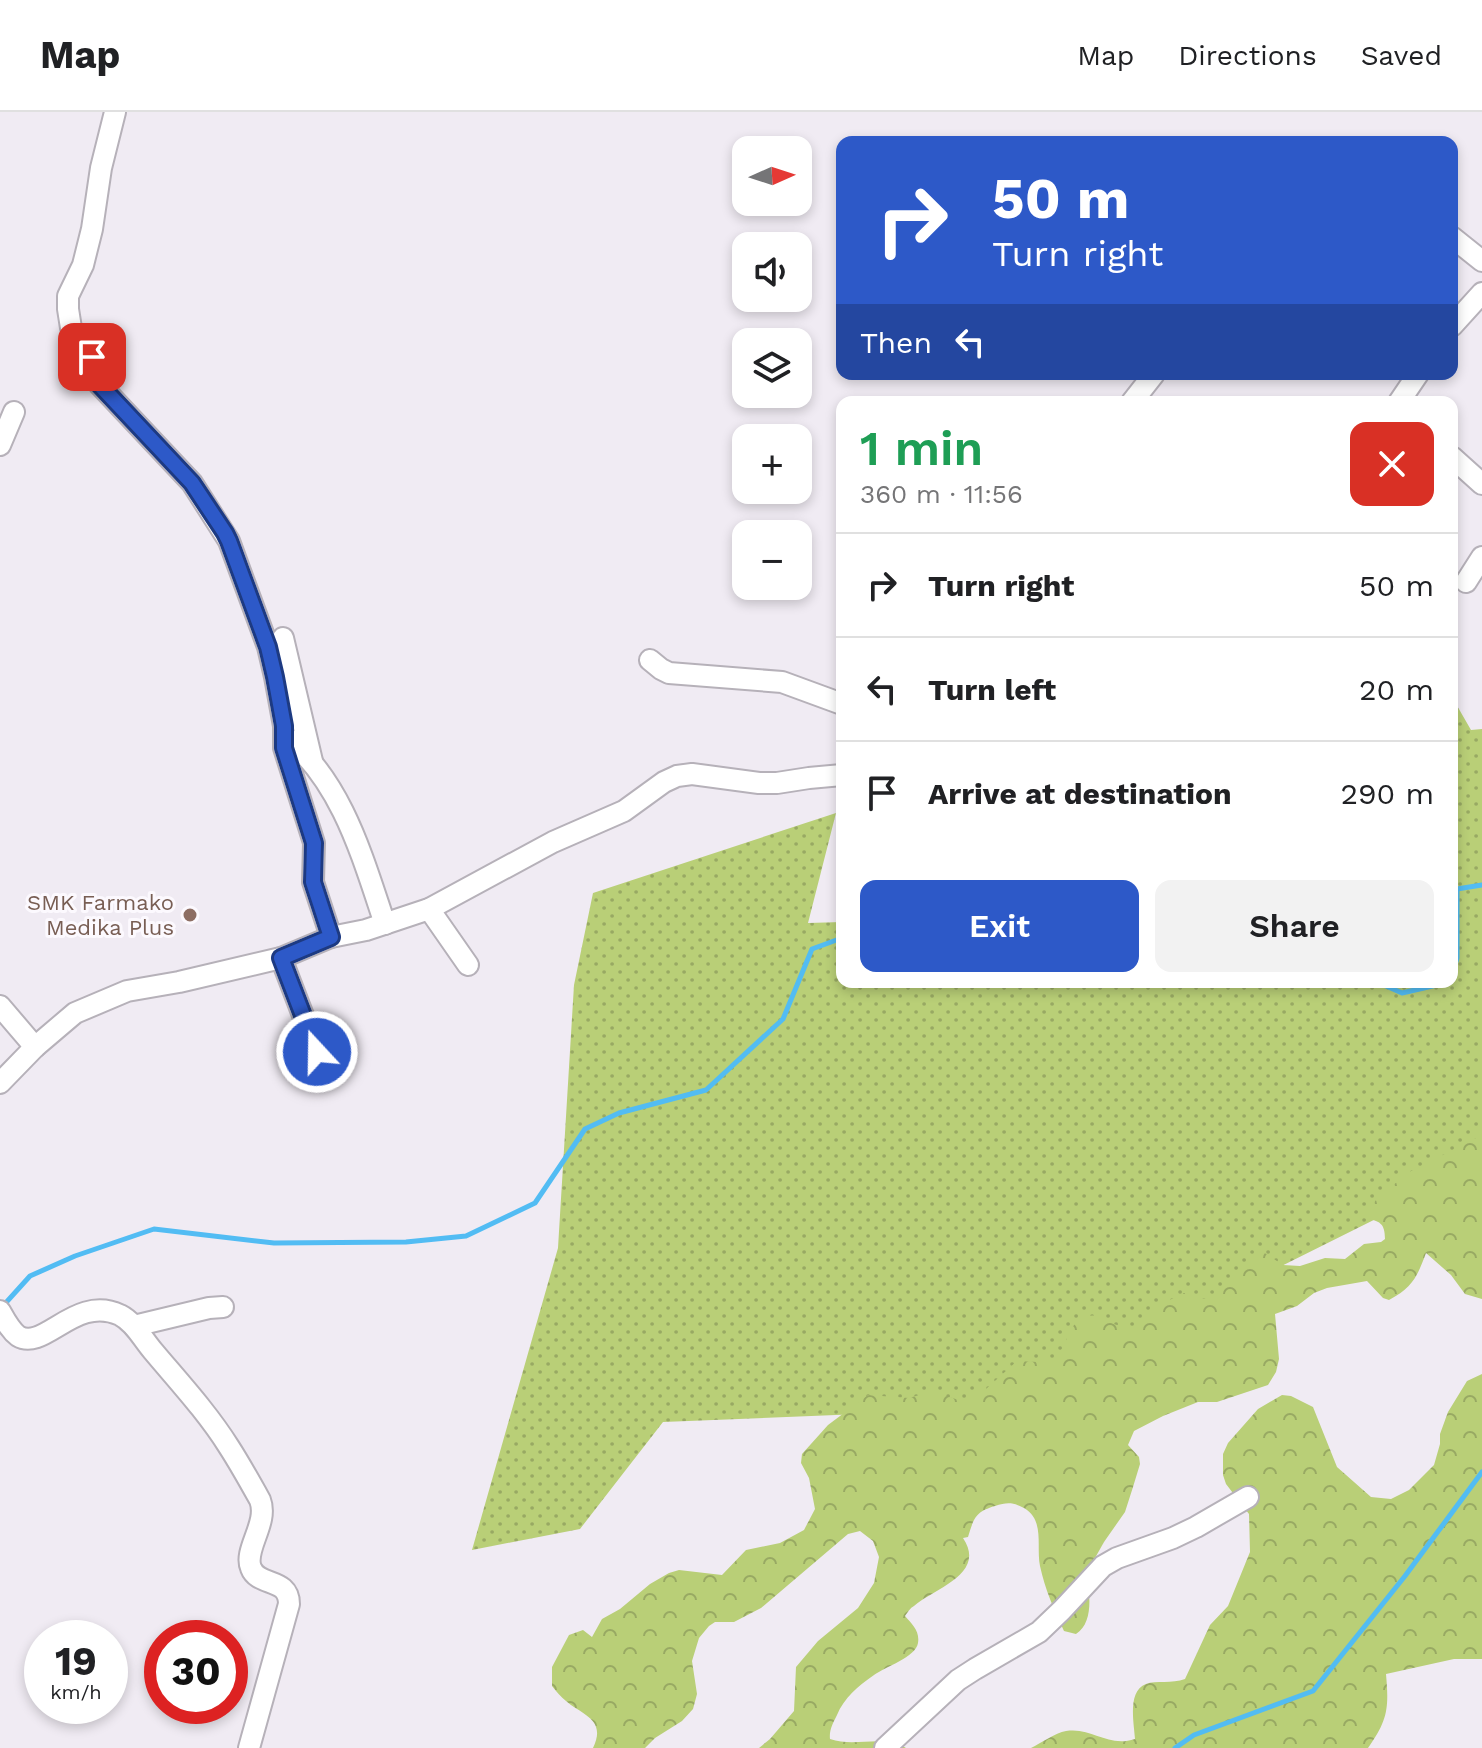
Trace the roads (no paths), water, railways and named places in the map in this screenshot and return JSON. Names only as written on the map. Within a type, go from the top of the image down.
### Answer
[{"type":"street","points":[[115,112],[83,265],[68,296],[71,328],[92,357],[99,384],[192,483],[229,541],[268,647],[284,748],[314,843],[313,882],[331,937]]},
{"type":"street","points":[[1458,242],[1482,261]]},
{"type":"street","points":[[1458,319],[1482,293]]},
{"type":"street","points":[[1137,396],[1149,380]]},
{"type":"street","points":[[0,445],[14,412]]},
{"type":"street","points":[[1458,462],[1482,484]]},
{"type":"street","points":[[1466,582],[1482,557]]},
{"type":"street","points":[[283,638],[312,761]]},
{"type":"street","points":[[650,660],[669,673],[782,682],[836,702]]},
{"type":"street","points":[[284,735],[312,761],[331,789],[360,851],[385,924]]},
{"type":"street","points":[[0,1083],[35,1047],[75,1013],[127,991],[281,958],[331,937],[429,909],[553,842],[624,811],[677,776],[692,774],[777,783],[836,776]]},
{"type":"street","points":[[429,909],[468,965]]},
{"type":"street","points":[[281,958],[317,1052]]},
{"type":"street","points":[[3,1015],[35,1047]]},
{"type":"street","points":[[134,1326],[223,1307]]},
{"type":"street","points":[[0,1311],[11,1330],[28,1340],[39,1337],[80,1313],[108,1311],[131,1322],[220,1434],[260,1500],[263,1515],[250,1559],[251,1568],[257,1576],[284,1589],[289,1604],[249,1748]]},
{"type":"street","points":[[885,1748],[958,1680],[1039,1632],[1103,1566],[1173,1538],[1248,1497]]},
{"type":"waterway","points":[[1458,889],[1482,885]]},
{"type":"waterway","points":[[1,1308],[30,1276],[75,1256],[154,1229],[274,1243],[406,1242],[466,1236],[535,1203],[585,1129],[619,1113],[706,1090],[783,1019],[812,949],[836,940]]},
{"type":"waterway","points":[[1391,988],[1402,993],[1424,988]]},
{"type":"waterway","points":[[1175,1748],[1194,1735],[1313,1691],[1405,1576],[1482,1472]]},
{"type":"place","name":"SMK Farmako Medika Plus","points":[[190,915]]}]
